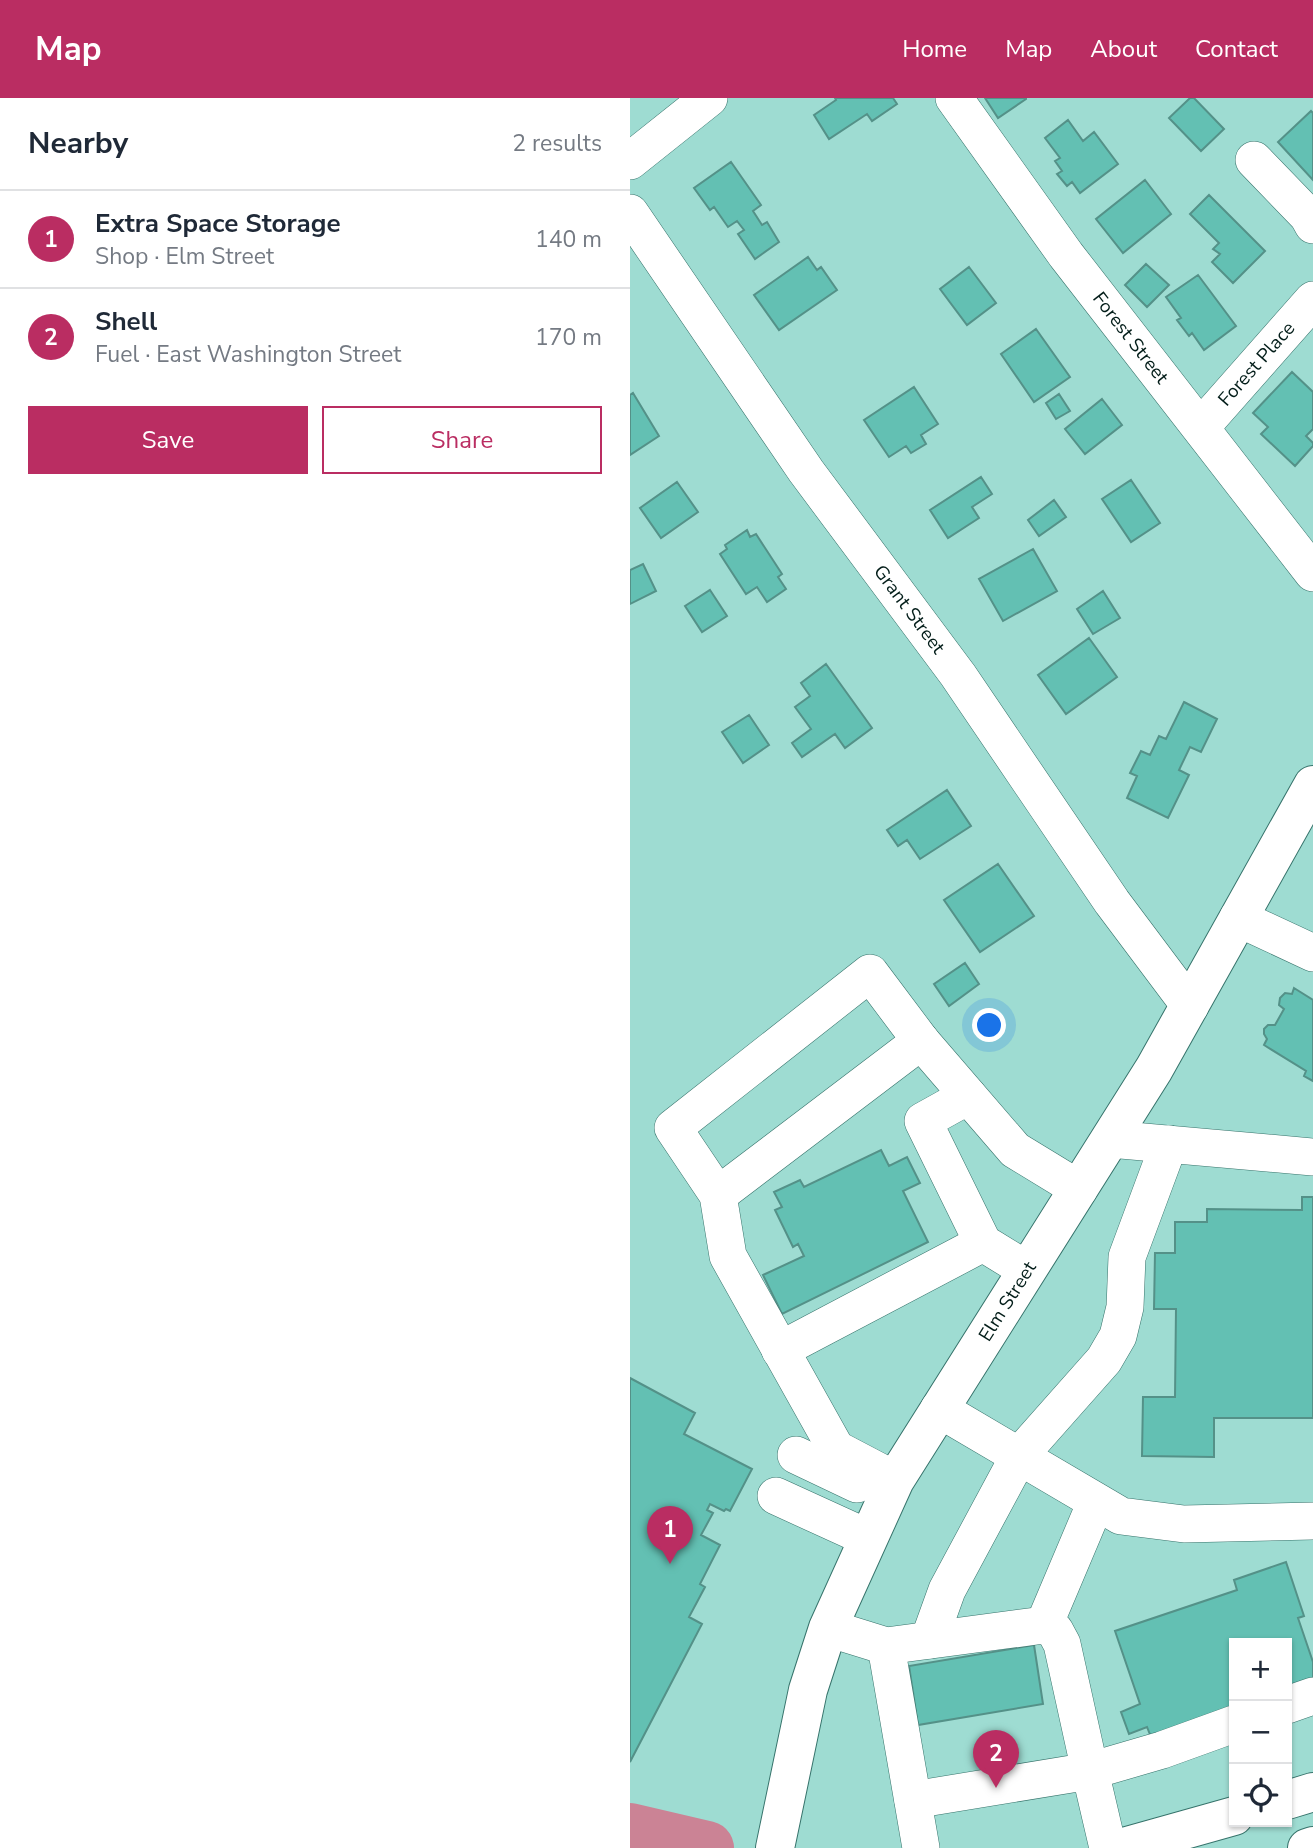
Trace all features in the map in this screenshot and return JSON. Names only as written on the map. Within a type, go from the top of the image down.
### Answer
[{"type":"main road","name":"Elm Street","points":[[775,1848],[808,1690],[828,1628],[891,1489],[1110,1139],[1189,1006],[1313,785]]},
{"type":"main road","points":[[1292,1798],[1313,1792]]},
{"type":"main road","points":[[1120,1848],[1229,1817]]},
{"type":"main road","points":[[1307,1848],[1313,1846]]},
{"type":"street","points":[[630,161],[709,98]]},
{"type":"street","name":"Forest Street","points":[[954,98],[1066,255],[1313,573]]},
{"type":"street","points":[[1254,160],[1308,216],[1313,225]]},
{"type":"street","name":"Grant Street","points":[[630,213],[806,471],[958,675],[1112,902],[1189,1006]]},
{"type":"street","name":"Forest Place","points":[[1202,427],[1313,300]]},
{"type":"street","points":[[1238,919],[1313,953]]},
{"type":"street","points":[[891,1489],[836,1449],[728,1256],[718,1195],[673,1128],[870,973],[921,1041],[1016,1150],[1079,1189]]},
{"type":"street","points":[[718,1195],[921,1041]]},
{"type":"street","points":[[968,1096],[923,1121],[983,1243],[1027,1270]]},
{"type":"street","points":[[1110,1139],[1313,1157]]},
{"type":"street","points":[[929,1640],[947,1590],[1018,1456],[1104,1360],[1118,1336],[1125,1307],[1127,1257],[1169,1144]]},
{"type":"street","points":[[780,1350],[983,1243]]},
{"type":"street","points":[[939,1409],[1121,1516],[1184,1524],[1313,1521]]},
{"type":"street","points":[[796,1455],[891,1489]]},
{"type":"street","points":[[776,1496],[868,1538]]},
{"type":"street","points":[[1044,1625],[1096,1502]]},
{"type":"street","points":[[828,1628],[886,1646],[1044,1625],[1055,1631],[1062,1644],[1108,1848]]},
{"type":"street","points":[[886,1646],[921,1848]]},
{"type":"street","points":[[1292,1703],[1313,1696]]},
{"type":"street","points":[[913,1800],[1090,1771],[1162,1750],[1229,1726]]},
{"type":"building","points":[[835,98],[893,98],[897,104],[872,121],[867,114],[829,139],[814,115],[836,100]]},
{"type":"building","points":[[985,98],[1026,98],[1026,99],[998,118]]},
{"type":"building","points":[[1190,98],[1194,98],[1224,129],[1201,151],[1169,118]]},
{"type":"building","points":[[1311,111],[1313,113],[1313,180],[1278,142]]},
{"type":"building","points":[[1068,120],[1083,141],[1094,132],[1118,164],[1080,193],[1072,182],[1067,186],[1057,174],[1062,171],[1055,161],[1060,158],[1045,138]]},
{"type":"building","points":[[731,162],[761,205],[753,211],[762,225],[767,222],[779,242],[755,259],[738,234],[744,230],[737,221],[728,227],[714,207],[710,210],[694,188]]},
{"type":"building","points":[[1145,180],[1171,214],[1123,253],[1096,219]]},
{"type":"building","points":[[1209,195],[1265,251],[1233,283],[1212,262],[1220,254],[1213,249],[1219,243],[1190,214]]},
{"type":"building","points":[[808,257],[817,270],[821,267],[837,290],[779,330],[754,295]]},
{"type":"building","points":[[1146,264],[1169,285],[1147,307],[1125,285]]},
{"type":"building","points":[[969,267],[996,303],[967,325],[940,289]]},
{"type":"building","points":[[1198,275],[1236,326],[1204,350],[1192,333],[1189,336],[1177,320],[1181,318],[1166,297]]},
{"type":"building","points":[[1036,329],[1070,377],[1034,402],[1001,354]]},
{"type":"building","points":[[1292,372],[1313,392],[1313,429],[1306,436],[1313,446],[1295,466],[1261,434],[1268,427],[1253,413]]},
{"type":"building","points":[[914,387],[938,424],[921,435],[926,444],[911,453],[906,446],[889,457],[864,420]]},
{"type":"building","points":[[633,393],[659,436],[630,455],[630,395]]},
{"type":"building","points":[[1059,394],[1070,411],[1056,419],[1046,403]]},
{"type":"building","points":[[1102,399],[1122,425],[1085,454],[1065,429]]},
{"type":"building","points":[[981,477],[992,494],[972,507],[979,518],[948,538],[930,510]]},
{"type":"building","points":[[1131,480],[1160,523],[1131,542],[1102,499]]},
{"type":"building","points":[[677,482],[698,512],[661,538],[640,508]]},
{"type":"building","points":[[1054,500],[1066,517],[1039,536],[1028,520]]},
{"type":"building","points":[[747,530],[750,537],[756,534],[782,574],[778,577],[786,589],[767,602],[757,587],[746,594],[720,554],[727,549],[725,545]]},
{"type":"building","points":[[1033,549],[1057,591],[1003,621],[979,579]]},
{"type":"building","points":[[643,564],[656,591],[630,604],[630,570]]},
{"type":"building","points":[[710,590],[727,616],[702,632],[685,606]]},
{"type":"building","points":[[1103,591],[1120,618],[1093,634],[1077,609]]},
{"type":"building","points":[[1089,638],[1117,677],[1066,714],[1038,675]]},
{"type":"building","points":[[826,664],[872,728],[845,748],[835,734],[802,757],[792,743],[811,729],[795,707],[810,696],[801,683]]},
{"type":"building","points":[[1184,702],[1217,719],[1201,752],[1190,747],[1179,770],[1189,775],[1168,818],[1127,798],[1137,776],[1130,773],[1141,751],[1150,755],[1159,736],[1166,739]]},
{"type":"building","points":[[749,715],[769,745],[743,763],[722,732]]},
{"type":"building","points":[[947,790],[971,826],[920,859],[907,840],[898,846],[887,830]]},
{"type":"building","points":[[998,864],[1034,916],[980,952],[944,900]]},
{"type":"building","points":[[965,963],[979,984],[949,1006],[934,984]]},
{"type":"building","points":[[1294,988],[1313,1000],[1313,1081],[1304,1076],[1306,1071],[1264,1045],[1267,1039],[1264,1029],[1268,1025],[1275,1025],[1284,1009],[1279,1005],[1280,998],[1285,993],[1292,994]]},
{"type":"building","points":[[881,1150],[889,1166],[907,1157],[920,1183],[903,1191],[928,1242],[782,1314],[763,1275],[804,1256],[798,1244],[793,1247],[775,1210],[782,1207],[774,1192],[800,1180],[804,1187]]},
{"type":"building","points":[[1302,1197],[1313,1197],[1313,1418],[1214,1418],[1214,1457],[1142,1456],[1143,1397],[1175,1397],[1176,1309],[1154,1309],[1155,1253],[1175,1253],[1175,1222],[1207,1222],[1207,1209],[1302,1210]]},
{"type":"building","points":[[630,1378],[695,1413],[684,1434],[752,1469],[730,1511],[710,1504],[707,1510],[713,1513],[701,1535],[720,1545],[700,1584],[705,1587],[689,1617],[702,1624],[630,1762]]},
{"type":"building","points":[[1286,1562],[1304,1616],[1298,1618],[1313,1662],[1313,1682],[1292,1689],[1292,1638],[1229,1638],[1229,1711],[1151,1737],[1147,1727],[1129,1734],[1121,1712],[1140,1704],[1115,1631],[1237,1590],[1234,1580]]},
{"type":"building","points":[[1034,1645],[1043,1704],[918,1725],[909,1666]]},
{"type":"waterway","points":[[630,1830],[707,1848]]},
{"type":"place","name":"Extra Space Storage","points":[[670,1564]]},
{"type":"place","name":"Shell","points":[[996,1788]]}]
